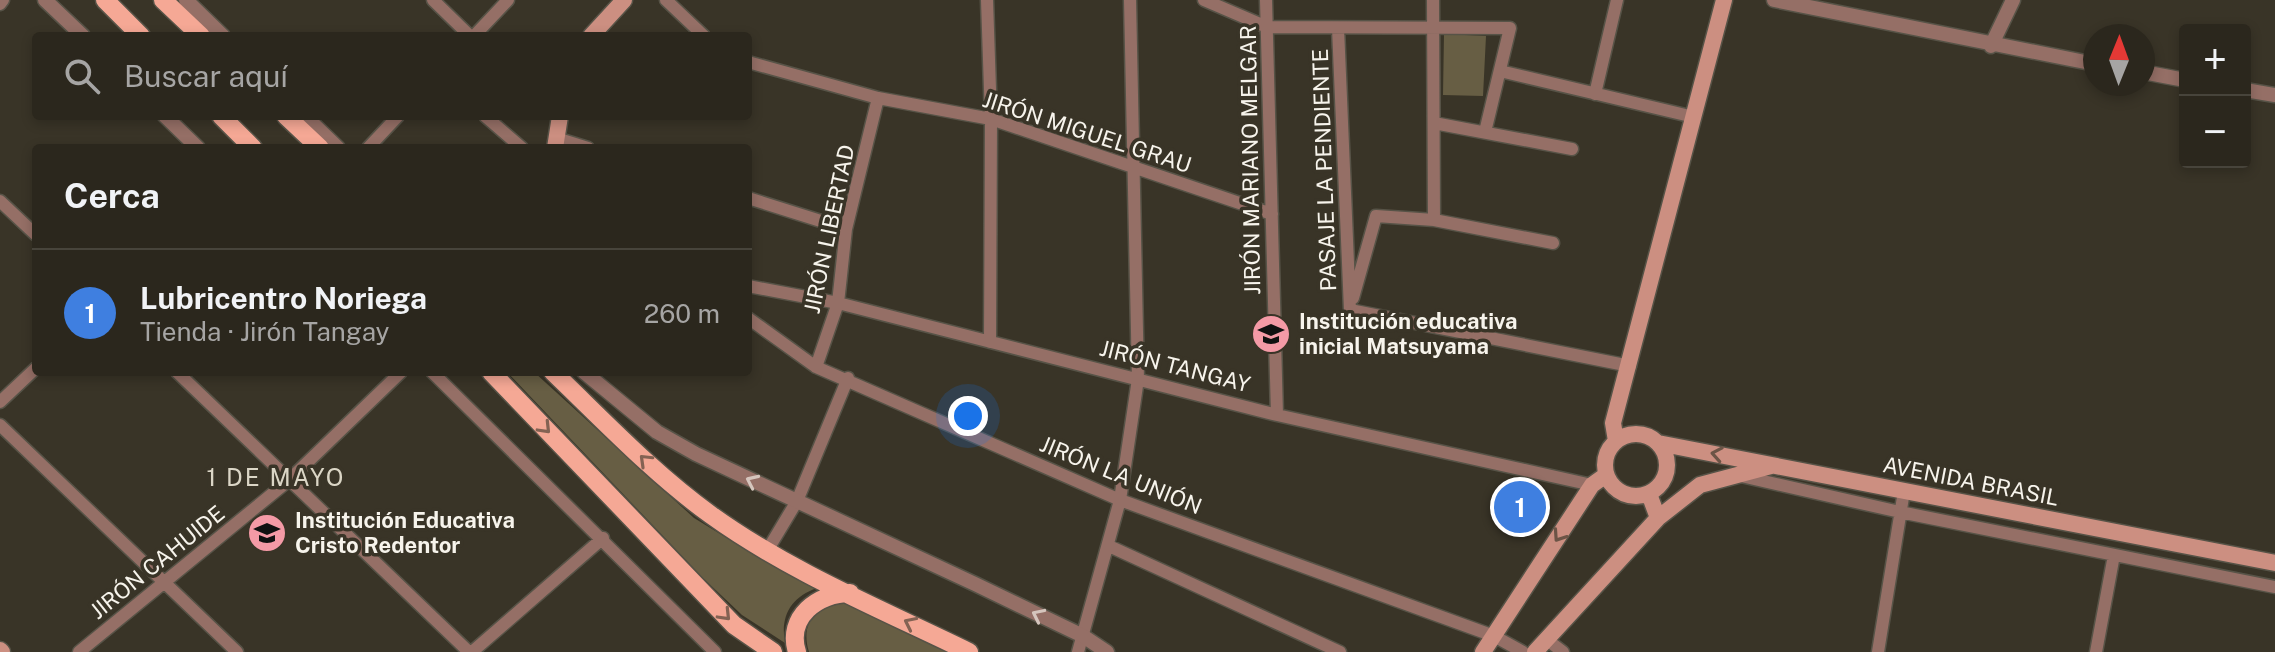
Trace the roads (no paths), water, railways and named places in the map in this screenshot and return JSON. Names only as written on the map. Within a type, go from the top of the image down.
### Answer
[{"type":"main road","points":[[105,0],[137,32]]},
{"type":"main road","points":[[163,0],[197,32]]},
{"type":"main road","points":[[595,32],[624,0]]},
{"type":"main road","points":[[1483,652],[1599,480],[1605,460],[1616,441],[1613,423],[1724,0]]},
{"type":"main road","points":[[225,120],[249,144]]},
{"type":"main road","points":[[290,120],[316,144]]},
{"type":"main road","points":[[555,143],[559,120]]},
{"type":"main road","points":[[495,376],[734,625],[773,652]]},
{"type":"main road","points":[[557,376],[656,471],[711,515],[767,551],[969,652]]},
{"type":"main road","points":[[1616,441],[1637,434],[1658,443],[1668,463],[1665,478],[1653,492]]},
{"type":"main road","name":"AVENIDA BRASIL","points":[[1658,443],[2275,563]]},
{"type":"main road","points":[[1599,480],[1627,495],[1700,485],[1777,465]]},
{"type":"main road","points":[[1541,646],[1658,518],[1700,485]]},
{"type":"main road","points":[[1653,492],[1658,518]]},
{"type":"main road","points":[[797,652],[795,633],[809,607],[821,598],[850,593]]},
{"type":"street","points":[[45,0],[79,32]]},
{"type":"street","points":[[186,0],[219,32]]},
{"type":"street","points":[[433,0],[468,32]]},
{"type":"street","points":[[476,32],[508,0]]},
{"type":"street","points":[[666,0],[700,32]]},
{"type":"street","points":[[987,0],[991,119],[990,342]]},
{"type":"street","points":[[1078,652],[1120,500],[1138,379],[1130,0]]},
{"type":"street","points":[[1204,0],[1267,27],[1510,28],[1485,132]]},
{"type":"street","name":"JIRÓN MARIANO MELGAR","points":[[1266,0],[1277,415]]},
{"type":"street","points":[[1433,0],[1434,220]]},
{"type":"street","points":[[1595,94],[1617,0]]},
{"type":"street","points":[[1774,0],[1991,46],[2083,62]]},
{"type":"street","points":[[1991,46],[2013,0]]},
{"type":"street","name":"PASAJE LA PENDIENTE","points":[[1338,28],[1350,310]]},
{"type":"street","name":"JIRÓN MIGUEL GRAU","points":[[752,63],[878,98],[991,119],[1272,214]]},
{"type":"street","points":[[1500,71],[1694,117]]},
{"type":"street","points":[[2155,74],[2179,79]]},
{"type":"street","points":[[2251,91],[2275,95]]},
{"type":"street","name":"JIRÓN LIBERTAD","points":[[816,367],[838,303],[846,229],[878,98]]},
{"type":"street","points":[[169,120],[194,144]]},
{"type":"street","points":[[309,120],[334,144]]},
{"type":"street","points":[[372,144],[394,120]]},
{"type":"street","points":[[490,120],[517,144]]},
{"type":"street","points":[[1434,123],[1572,149]]},
{"type":"street","points":[[752,199],[846,229]]},
{"type":"street","points":[[0,201],[32,231]]},
{"type":"street","points":[[1553,243],[1434,220],[1376,216],[1350,310],[1630,366]]},
{"type":"street","name":"JIRÓN TANGAY","points":[[752,287],[838,303],[1277,415],[1599,480]]},
{"type":"street","name":"JIRÓN LA UNIÓN","points":[[752,321],[816,367],[848,378],[1120,500],[1494,636],[1523,652]]},
{"type":"street","points":[[0,402],[32,372]]},
{"type":"street","points":[[181,376],[471,652],[603,538]]},
{"type":"street","name":"JIRÓN CAHUIDE","points":[[79,652],[288,481],[397,376]]},
{"type":"street","points":[[436,376],[715,652]]},
{"type":"street","points":[[589,376],[657,432],[696,454],[1083,636],[1107,652]]},
{"type":"street","points":[[767,551],[797,501],[848,378]]},
{"type":"street","points":[[0,425],[237,652]]},
{"type":"street","points":[[1737,475],[1900,512],[2275,587]]},
{"type":"street","points":[[1878,652],[1904,491]]},
{"type":"street","points":[[1109,546],[1340,652]]},
{"type":"street","points":[[2096,652],[2114,555]]},
{"type":"street","points":[[1541,646],[1563,652]]},
{"type":"place","name":"Institución educativa inicial Matsuyama","points":[[1271,334]]},
{"type":"place","name":"Lubricentro Noriega","points":[[1520,507]]},
{"type":"place","name":"Institución Educativa Cristo Redentor","points":[[267,533]]},
{"type":"district","name":"1 DE MAYO","points":[[276,477]]}]
